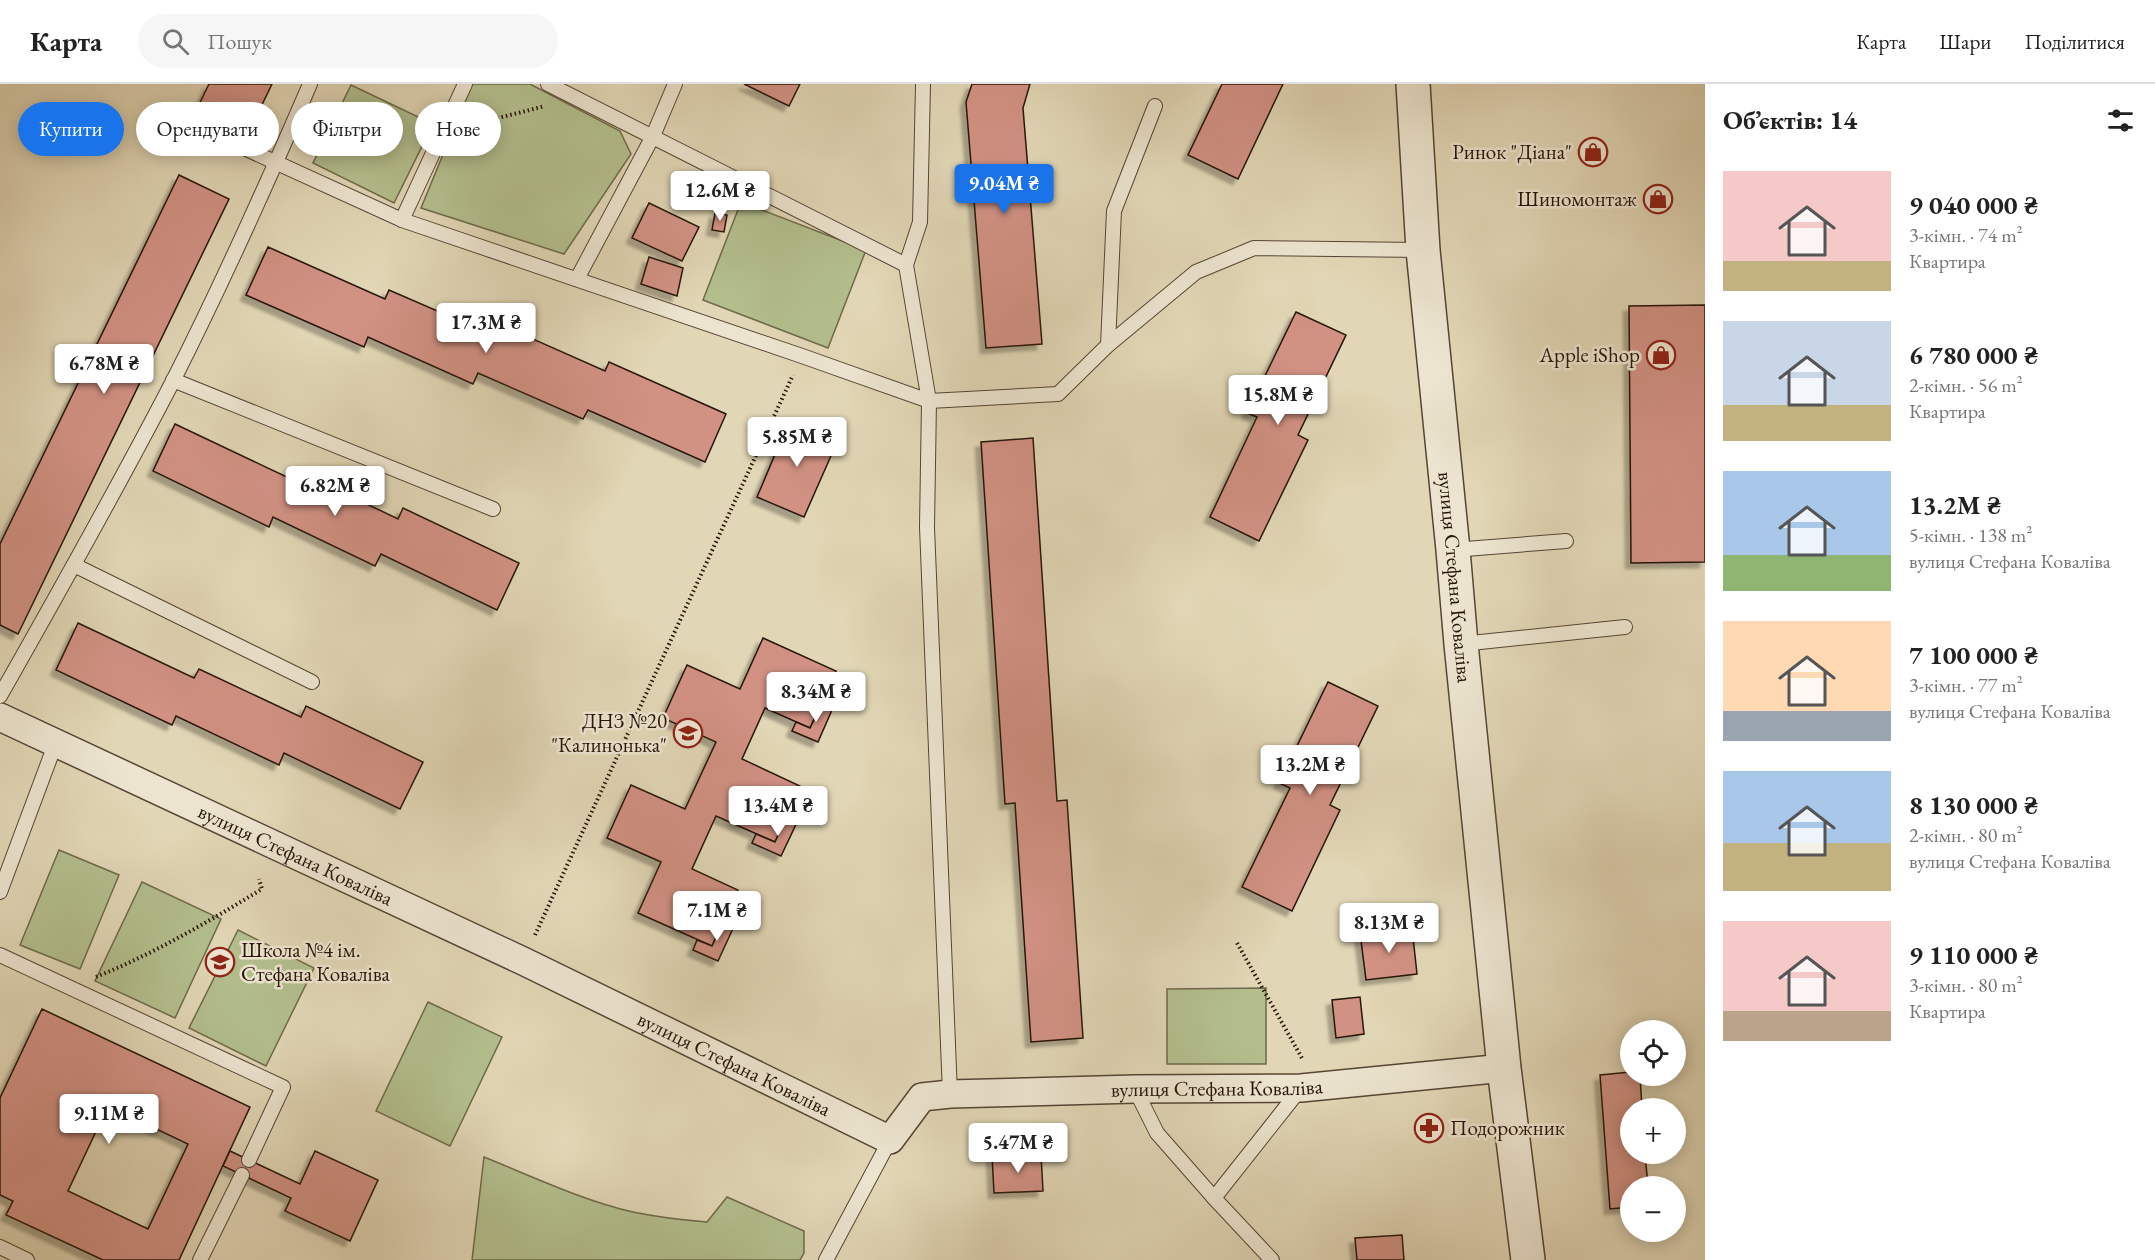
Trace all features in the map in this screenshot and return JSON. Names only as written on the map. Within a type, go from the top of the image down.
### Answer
[{"type":"street","name":"вулиця Стефана Коваліва","points":[[1413,84],[1423,250],[1461,644],[1504,1068],[1528,1260]]},
{"type":"street","name":"вулиця Стефана Коваліва","points":[[0,717],[523,961],[890,1140],[922,1097],[950,1094],[1136,1089],[1310,1087],[1504,1068]]},
{"type":"lane","points":[[0,696],[74,565],[173,380],[276,163],[310,84]]},
{"type":"lane","points":[[457,102],[465,84]]},
{"type":"lane","points":[[548,84],[906,265]]},
{"type":"lane","points":[[577,279],[653,136],[675,84]]},
{"type":"lane","points":[[923,84],[920,222],[906,265],[929,401],[927,527],[950,1094]]},
{"type":"lane","points":[[1108,345],[1114,211],[1155,106]]},
{"type":"lane","points":[[261,156],[402,220],[929,401],[1058,394],[1108,345],[1196,272],[1254,248],[1423,250]]},
{"type":"lane","points":[[402,220],[433,156]]},
{"type":"lane","points":[[173,380],[493,509]]},
{"type":"lane","points":[[1453,550],[1566,541]]},
{"type":"lane","points":[[74,565],[312,681]]},
{"type":"lane","points":[[1461,644],[1624,627]]},
{"type":"lane","points":[[0,892],[56,742]]},
{"type":"lane","points":[[0,955],[283,1088],[249,1160]]},
{"type":"lane","points":[[1214,1198],[1310,1087]]},
{"type":"lane","points":[[1136,1089],[1157,1133],[1272,1260]]},
{"type":"lane","points":[[826,1260],[890,1140]]},
{"type":"lane","points":[[200,1260],[242,1175]]},
{"type":"lane","points":[[0,1247],[27,1260]]},
{"type":"path","points":[[501,117],[577,98]]},
{"type":"path","points":[[523,961],[802,356]]},
{"type":"path","points":[[70,988],[125,965],[198,928],[262,889],[259,879]]},
{"type":"path","points":[[1237,943],[1310,1087]]},
{"type":"green space","points":[[472,84],[530,84],[620,131],[631,154],[564,254],[421,208],[442,156],[501,156],[501,102],[465,102]]},
{"type":"green space","points":[[351,85],[387,102],[343,102]]},
{"type":"green space","points":[[403,110],[415,115],[415,156],[417,156],[394,203],[313,163],[316,156],[403,156]]},
{"type":"green space","points":[[741,202],[866,250],[828,348],[703,300]]},
{"type":"green space","points":[[59,850],[119,875],[80,969],[20,945]]},
{"type":"green space","points":[[142,882],[221,919],[175,1018],[95,981]]},
{"type":"green space","points":[[238,930],[314,968],[266,1066],[189,1028]]},
{"type":"green space","points":[[1266,988],[1266,1064],[1167,1064],[1167,989]]},
{"type":"green space","points":[[428,1002],[502,1037],[450,1146],[376,1111]]},
{"type":"green space","points":[[484,1157],[558,1188],[614,1207],[651,1215],[707,1222],[727,1197],[804,1231],[804,1253],[800,1260],[472,1260]]},
{"type":"building","points":[[209,84],[272,84],[263,102],[200,102]]},
{"type":"building","points":[[744,84],[800,84],[789,106]]},
{"type":"building","points":[[972,84],[1030,84],[1023,108],[1042,344],[986,348],[966,102]]},
{"type":"building","points":[[1222,84],[1283,84],[1238,179],[1188,155]]},
{"type":"building","points":[[179,175],[229,199],[18,634],[0,625],[0,544]]},
{"type":"building","points":[[649,203],[699,227],[682,261],[632,238]]},
{"type":"building","points":[[715,213],[727,215],[724,232],[712,230]]},
{"type":"building","points":[[268,247],[385,299],[389,290],[495,336],[499,324],[605,371],[609,362],[726,414],[705,462],[588,410],[583,419],[478,373],[473,384],[368,337],[364,347],[246,295]]},
{"type":"building","points":[[649,257],[683,268],[677,296],[641,284]]},
{"type":"building","points":[[1705,305],[1705,562],[1631,563],[1629,306]]},
{"type":"building","points":[[1296,312],[1346,335],[1298,435],[1308,440],[1259,541],[1210,517],[1257,417],[1247,413]]},
{"type":"building","points":[[790,419],[838,440],[804,517],[757,497]]},
{"type":"building","points":[[175,424],[291,479],[296,470],[398,519],[403,508],[519,563],[497,610],[381,554],[375,566],[273,517],[269,527],[153,471]]},
{"type":"building","points":[[1033,438],[1057,801],[1067,800],[1083,1038],[1031,1042],[1015,803],[1005,804],[981,442]]},
{"type":"building","points":[[78,623],[194,678],[199,669],[301,717],[306,706],[423,762],[400,809],[284,753],[279,765],[176,716],[172,725],[56,670]]},
{"type":"building","points":[[763,638],[836,671],[810,728],[765,708],[742,759],[800,786],[775,842],[716,816],[692,869],[738,890],[712,946],[638,913],[661,862],[607,838],[631,785],[685,809],[716,742],[663,718],[687,665],[740,689]]},
{"type":"building","points":[[1328,682],[1378,706],[1330,805],[1340,810],[1292,911],[1242,887],[1290,788],[1279,783]]},
{"type":"building","points":[[824,699],[835,703],[818,742],[792,731],[796,722],[810,728]]},
{"type":"building","points":[[788,813],[799,818],[781,856],[752,843],[756,834],[775,842]]},
{"type":"building","points":[[725,918],[736,922],[718,961],[693,950],[697,940],[712,946]]},
{"type":"building","points":[[1412,928],[1417,974],[1366,980],[1360,933]]},
{"type":"building","points":[[1360,997],[1364,1034],[1336,1038],[1332,1000]]},
{"type":"building","points":[[42,1009],[250,1107],[179,1260],[103,1260],[6,1215],[13,1201],[0,1195],[0,1098]],"holes":[[[108,1106],[188,1144],[148,1229],[68,1191]]]},
{"type":"building","points":[[1620,1073],[1620,1086],[1641,1086],[1641,1098],[1620,1098],[1620,1164],[1646,1164],[1647,1176],[1620,1176],[1620,1208],[1610,1209],[1600,1075]]},
{"type":"building","points":[[230,1151],[300,1184],[315,1151],[378,1180],[350,1241],[285,1211],[291,1198],[223,1166]]},
{"type":"building","points":[[1041,1154],[1043,1191],[994,1193],[992,1156]]},
{"type":"building","points":[[1402,1235],[1404,1260],[1357,1260],[1355,1238]]},
{"type":"place","name":"Ринок \"Діана\"","points":[[1593,152]]},
{"type":"place","name":"Шиномонтаж","points":[[1658,199]]},
{"type":"place","name":"Apple iShop","points":[[1661,355]]},
{"type":"place","name":"ДНЗ №20 \"Калинонька\"","points":[[688,733]]},
{"type":"place","name":"Школа №4 ім. Стефана Коваліва","points":[[220,962]]},
{"type":"place","name":"Подорожник","points":[[1429,1128]]}]
